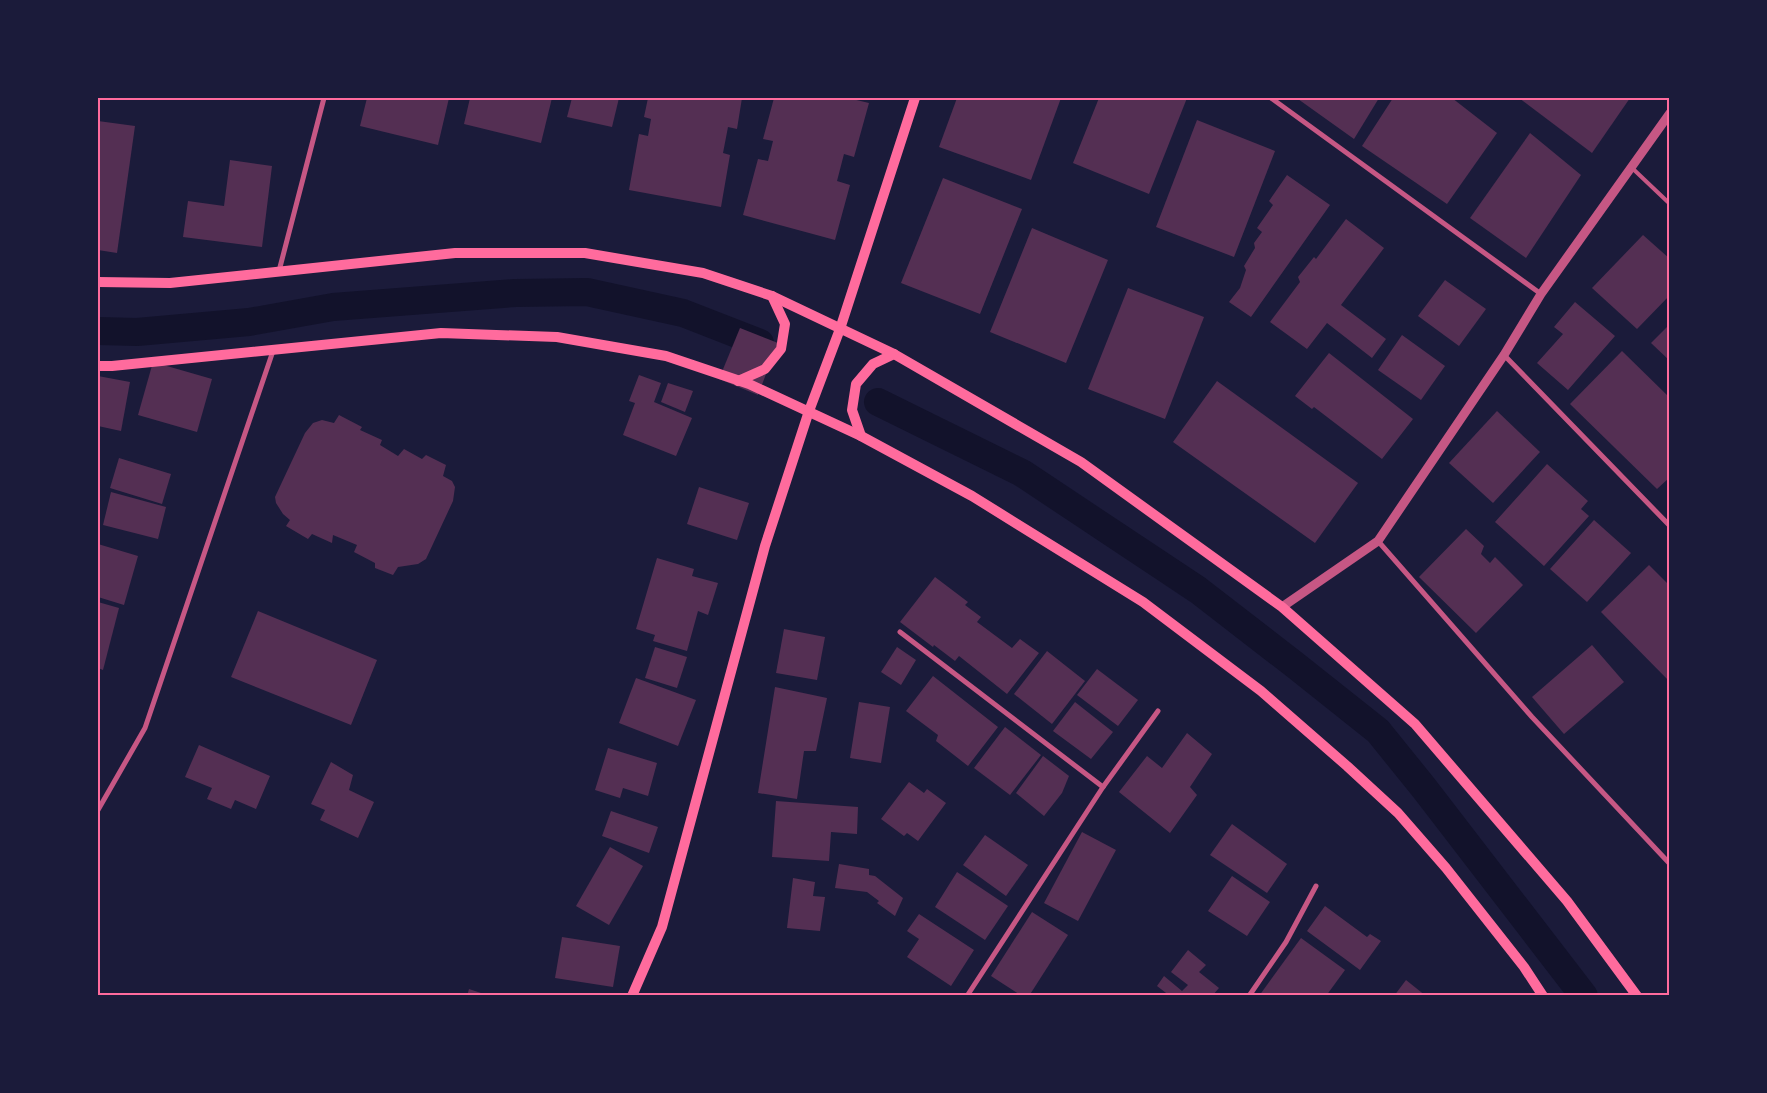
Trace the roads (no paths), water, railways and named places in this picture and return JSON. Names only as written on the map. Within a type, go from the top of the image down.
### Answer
[{"type":"main road","points":[[632,996],[662,927],[764,546],[809,411],[840,329],[915,98]]},
{"type":"main road","points":[[98,282],[170,283],[454,252],[584,253],[703,273],[772,296],[894,354],[1081,462],[1282,607],[1415,724],[1567,901],[1637,996]]},
{"type":"main road","points":[[738,381],[765,369],[781,349],[786,324],[772,296]]},
{"type":"main road","points":[[98,366],[273,351],[441,333],[557,336],[666,356],[749,384],[861,436],[972,496],[1144,602],[1261,691],[1398,813],[1446,868],[1524,967],[1543,996]]},
{"type":"main road","points":[[861,436],[852,410],[856,384],[872,364],[894,354]]},
{"type":"street","points":[[279,272],[324,98]]},
{"type":"street","points":[[1271,98],[1541,294]]},
{"type":"street","points":[[1282,607],[1378,541],[1504,355],[1541,294],[1670,113]]},
{"type":"street","points":[[98,810],[145,728],[273,351]]},
{"type":"street","points":[[1504,355],[1670,526]]},
{"type":"street","points":[[1378,541],[1532,717],[1670,864]]},
{"type":"street","points":[[900,632],[1103,787]]},
{"type":"street","points":[[967,996],[1103,787],[1158,710]]},
{"type":"street","points":[[1249,996],[1286,942],[1316,886]]},
{"type":"lane","points":[[1631,167],[1670,204]]},
{"type":"waterway","points":[[98,331],[137,332],[249,322],[333,307],[515,293],[587,292],[683,313],[760,343]]},
{"type":"waterway","points":[[878,402],[1022,473],[1198,590],[1378,731],[1584,996]]}]
